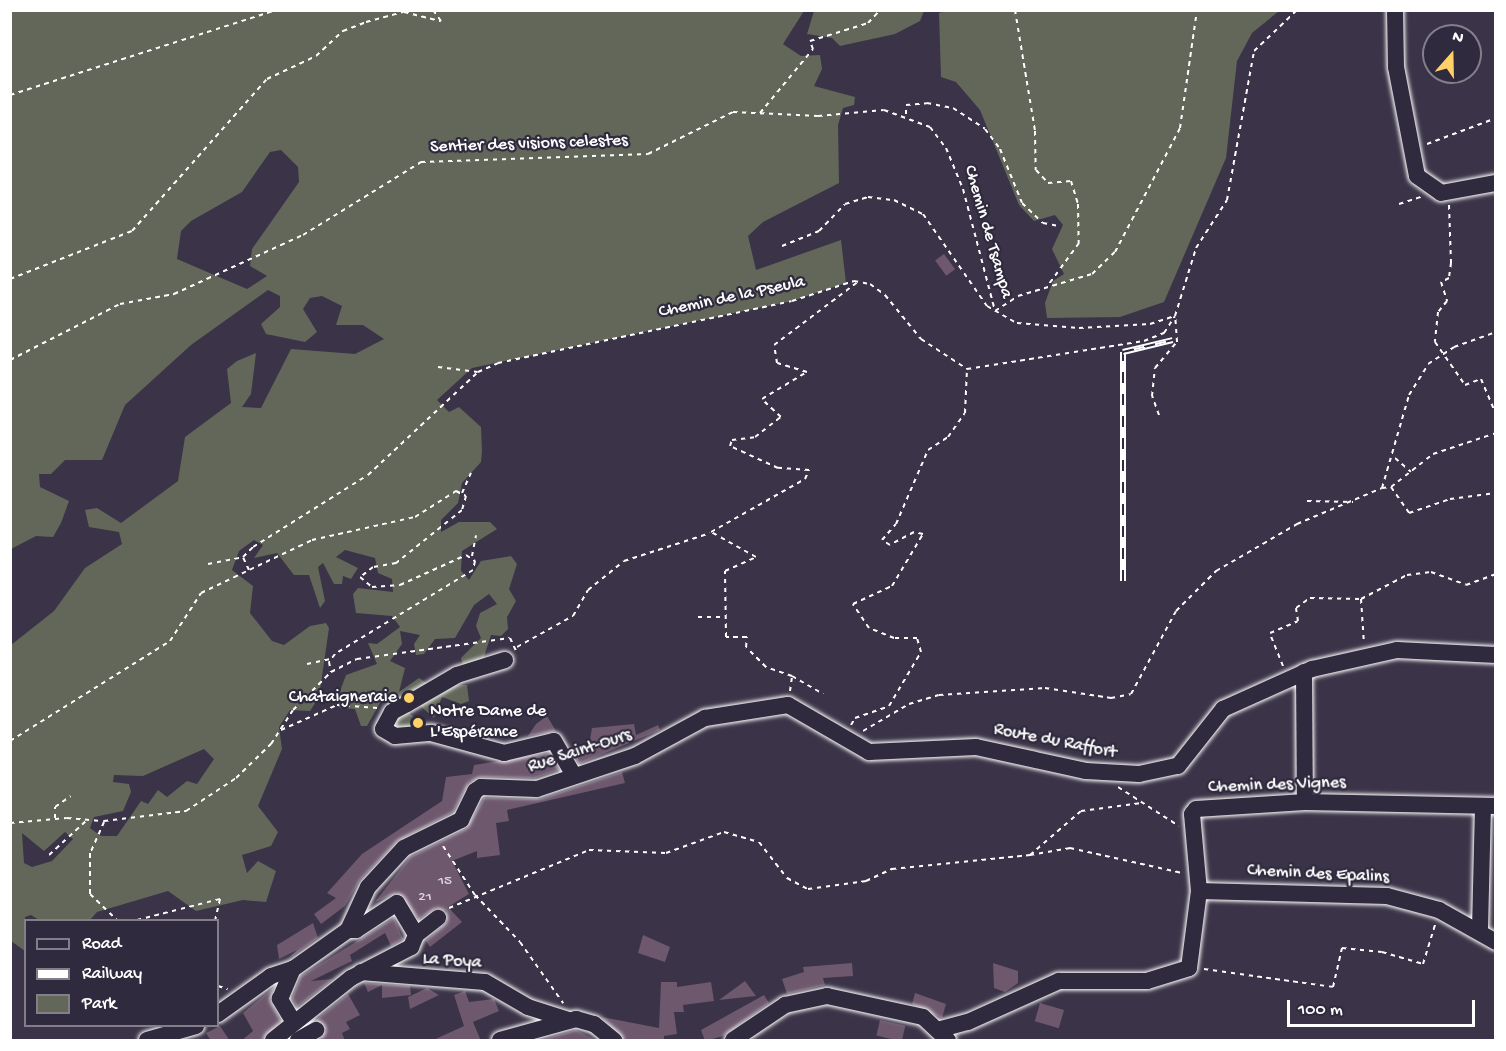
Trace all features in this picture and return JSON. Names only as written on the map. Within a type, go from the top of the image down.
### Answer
[{"type":"street","points":[[1395,10],[1396,67],[1407,104],[1412,159],[1429,190],[1448,193],[1496,183]]},
{"type":"street","name":"Route du Raffort","points":[[858,741],[872,752],[976,747],[1086,771],[1152,772],[1180,764],[1223,709],[1304,672],[1365,654],[1407,649],[1496,655]]},
{"type":"street","points":[[505,660],[457,675],[392,712],[383,729],[395,736],[431,733],[504,753],[558,742],[573,775]]},
{"type":"street","points":[[1304,672],[1305,802]]},
{"type":"street","points":[[788,705],[858,741]]},
{"type":"street","name":"Rue Saint-Ours","points":[[348,930],[356,905],[384,867],[404,848],[440,828],[461,820],[481,787],[523,790],[635,756],[705,718],[788,705]]},
{"type":"street","name":"Chemin des Vignes","points":[[1190,968],[1198,884],[1192,813],[1203,807],[1305,802],[1489,806]]},
{"type":"street","points":[[1480,929],[1489,806]]},
{"type":"street","name":"Chemin des Epalins","points":[[1198,884],[1387,896],[1439,910],[1480,929],[1496,942]]},
{"type":"street","points":[[219,1013],[271,976],[293,969],[348,930],[397,903],[416,936]]},
{"type":"street","points":[[285,1033],[360,972],[411,947],[416,936],[438,918]]},
{"type":"street","points":[[733,1041],[786,1005],[827,996],[907,1011],[944,1035],[1059,981],[1147,981],[1190,968]]},
{"type":"street","points":[[285,1033],[280,999],[293,969]]},
{"type":"street","name":"La Poya","points":[[360,972],[485,982],[528,1007],[568,1020],[594,1024],[614,1041]]},
{"type":"street","points":[[500,1041],[568,1020]]},
{"type":"street","points":[[147,1041],[193,1027]]},
{"type":"street","points":[[298,1041],[316,1030]]},
{"type":"path","points":[[10,95],[277,10]]},
{"type":"path","points":[[10,279],[132,231],[267,79],[316,56],[343,31],[404,12],[441,21],[434,10]]},
{"type":"path","points":[[760,113],[813,49],[810,41],[859,27],[880,10]]},
{"type":"path","points":[[1015,10],[1030,86],[1036,170],[1048,183],[1071,181],[1078,204],[1079,243],[1049,284]]},
{"type":"path","points":[[782,246],[819,231],[837,210],[858,199],[905,204],[933,225],[995,311],[1049,284],[1092,274],[1106,263],[1158,172],[1180,128],[1197,10]]},
{"type":"path","points":[[505,660],[517,647],[573,615],[588,590],[624,561],[711,532],[805,479],[809,470],[778,468],[730,446],[732,440],[755,437],[781,417],[762,399],[807,372],[777,363],[774,345],[859,282],[885,295],[930,347],[967,369],[1144,341],[1164,333],[1175,316],[1196,248],[1227,200],[1254,51],[1297,10]]},
{"type":"path","name":"Chemin de Tsampa","points":[[1059,226],[1043,223],[1022,203],[1000,149],[985,129],[953,108],[927,103],[906,105],[906,114],[930,127],[954,164],[995,311],[1017,323],[1079,328],[1150,324],[1175,316]]},
{"type":"path","name":"Sentier des visions celestes","points":[[10,360],[120,304],[174,294],[303,235],[421,162],[648,154],[733,112],[906,114]]},
{"type":"path","points":[[1412,159],[1428,143],[1496,118]]},
{"type":"path","points":[[1399,204],[1429,190]]},
{"type":"path","points":[[1448,193],[1451,263],[1449,278],[1441,282],[1447,301],[1438,312],[1435,342],[1440,354],[1450,358],[1465,385],[1481,380],[1496,414]]},
{"type":"path","name":"Chemin de la Pseula","points":[[243,557],[368,475],[478,372],[498,363],[859,282]]},
{"type":"path","points":[[1159,415],[1152,396],[1155,368],[1177,342],[1175,316]]},
{"type":"path","points":[[1382,488],[1395,458],[1409,395],[1440,354],[1496,332]]},
{"type":"path","points":[[438,367],[478,372]]},
{"type":"path","points":[[967,369],[964,413],[948,437],[928,450],[896,525],[882,540],[890,545],[914,532],[923,534],[892,586],[853,604],[875,632],[917,638],[922,647],[889,706],[852,721],[858,741],[909,704],[939,695],[1045,688],[1123,697],[1137,688],[1176,611],[1216,570],[1297,524],[1356,502],[1382,488],[1391,487],[1433,454],[1496,433]]},
{"type":"path","points":[[1395,458],[1412,472]]},
{"type":"path","points":[[462,493],[471,473]]},
{"type":"path","points":[[1391,487],[1409,513],[1450,499],[1496,494]]},
{"type":"path","points":[[462,493],[467,502],[462,510],[430,537],[396,563],[373,567],[360,577],[372,587],[399,585],[472,556]]},
{"type":"path","points":[[10,741],[170,641],[201,593],[312,540],[415,517],[449,494],[462,493]]},
{"type":"path","points":[[1307,501],[1356,502]]},
{"type":"path","points":[[711,532],[756,557],[725,571],[726,637],[747,638],[746,647],[766,667],[792,676],[823,694]]},
{"type":"path","points":[[307,664],[331,659],[463,577],[475,566],[472,556],[476,535]]},
{"type":"path","points":[[208,564],[243,557],[249,570]]},
{"type":"path","points":[[1288,678],[1270,633],[1298,621],[1296,608],[1310,598],[1361,599],[1407,575],[1431,572],[1466,585],[1496,574]]},
{"type":"path","points":[[1361,599],[1365,654]]},
{"type":"path","points":[[698,617],[725,617]]},
{"type":"path","points":[[10,823],[55,818],[104,821],[186,811],[236,778],[331,672],[357,659],[510,638],[517,647]]},
{"type":"path","points":[[331,659],[331,672]]},
{"type":"path","points":[[788,705],[792,676]]},
{"type":"path","points":[[279,730],[337,705],[392,712]]},
{"type":"path","points":[[1114,785],[1193,836]]},
{"type":"path","points":[[55,818],[55,807],[71,796]]},
{"type":"path","points":[[1029,855],[1081,811],[1141,803]]},
{"type":"path","points":[[49,855],[87,820]]},
{"type":"path","points":[[104,821],[90,853],[90,894],[115,919]]},
{"type":"path","points":[[440,828],[445,851],[475,896],[532,957],[565,1006],[568,1020]]},
{"type":"path","points":[[438,918],[475,896],[589,850],[666,852],[724,832],[759,842],[787,878],[808,889],[866,881],[892,868],[1029,855],[1070,848],[1122,855],[1198,884]]},
{"type":"path","points":[[145,919],[220,899],[215,919]]},
{"type":"path","points":[[1190,968],[1333,987],[1342,948],[1382,952],[1423,964],[1433,932]]},
{"type":"green space","points":[[924,10],[920,21],[895,34],[840,46],[832,38],[807,34],[814,11]]},
{"type":"green space","points":[[11,11],[804,11],[783,44],[801,56],[820,55],[822,69],[814,86],[855,97],[854,105],[843,108],[838,125],[839,183],[763,222],[748,236],[756,270],[841,240],[846,283],[792,301],[472,368],[437,400],[449,412],[459,407],[481,427],[482,451],[481,462],[462,483],[458,503],[441,520],[441,532],[459,522],[490,522],[497,529],[462,551],[461,571],[469,580],[481,561],[511,556],[517,564],[509,589],[516,601],[507,617],[508,629],[501,636],[491,635],[482,663],[464,668],[461,658],[481,638],[476,626],[480,613],[497,604],[489,594],[474,605],[455,638],[435,639],[424,654],[416,655],[414,644],[420,635],[400,631],[402,644],[390,661],[405,668],[399,692],[419,678],[428,684],[467,685],[469,701],[461,704],[442,697],[434,718],[416,702],[409,714],[425,721],[425,727],[393,733],[392,706],[381,701],[367,726],[361,726],[355,709],[340,708],[337,699],[346,675],[377,664],[368,643],[377,644],[400,627],[392,616],[356,613],[353,594],[358,588],[393,592],[392,579],[378,573],[375,558],[345,550],[336,557],[358,568],[351,579],[343,576],[342,584],[334,584],[323,563],[318,567],[325,601],[320,608],[309,575],[294,575],[277,553],[254,558],[263,545],[254,540],[239,551],[232,570],[253,586],[250,613],[272,641],[284,645],[310,626],[326,623],[329,628],[319,697],[310,711],[290,710],[279,727],[282,749],[258,806],[278,832],[271,846],[242,855],[247,873],[258,861],[276,871],[266,902],[243,900],[196,911],[168,891],[97,912],[91,919],[37,919],[31,915],[24,919],[24,950],[11,941],[11,645],[54,611],[85,568],[122,544],[119,532],[89,527],[85,510],[97,508],[121,523],[178,481],[185,437],[231,403],[227,369],[237,361],[256,353],[251,394],[242,407],[261,408],[291,349],[355,354],[384,339],[363,325],[336,325],[342,306],[322,296],[310,298],[303,309],[317,332],[305,342],[266,334],[261,324],[280,307],[280,296],[268,290],[191,345],[125,405],[102,460],[65,460],[51,474],[39,474],[40,487],[69,501],[53,537],[36,536],[11,549]],"holes":[[[281,150],[298,167],[299,182],[252,249],[250,266],[267,276],[247,289],[177,259],[181,231],[191,221],[242,192],[270,152]],[[204,749],[214,759],[197,784],[187,781],[167,797],[158,790],[148,804],[141,801],[117,836],[101,836],[90,828],[94,817],[123,811],[131,792],[129,784],[113,782],[114,775],[143,776]],[[65,832],[73,839],[52,861],[32,867],[24,863],[22,833],[44,851]]]},
{"type":"green space","points":[[945,11],[1279,11],[1252,33],[1237,61],[1226,158],[1164,302],[1120,317],[1047,318],[1045,303],[1053,281],[1064,274],[1052,249],[1063,225],[1055,215],[1034,221],[1019,205],[980,110],[956,82],[941,77],[939,13]]},
{"type":"building","points":[[944,254],[955,269],[946,276],[935,260]]},
{"type":"building","points":[[547,716],[556,731],[528,736],[536,724]]},
{"type":"building","points":[[634,724],[636,735],[658,725],[660,730],[579,764],[574,755],[588,751],[592,728]]},
{"type":"building","points":[[549,753],[559,770],[535,778],[481,777],[469,782],[453,812],[397,841],[360,880],[345,906],[321,924],[314,914],[336,898],[327,893],[362,854],[442,801],[446,777],[472,774],[474,765]]},
{"type":"building","points":[[622,772],[625,783],[507,810],[509,821],[496,823],[500,855],[477,858],[477,851],[452,861],[469,894],[448,907],[462,922],[430,947],[426,941],[447,922],[446,911],[436,908],[419,919],[397,893],[375,902],[410,857],[466,829],[484,798],[540,799]]},
{"type":"building","points":[[394,918],[403,939],[391,946],[385,933],[350,955],[352,961],[311,981],[333,979],[297,1007],[292,998],[301,976]]},
{"type":"building","points":[[313,923],[318,938],[288,959],[297,950],[279,959],[277,945]]},
{"type":"building","points":[[643,935],[670,947],[665,962],[638,953]]},
{"type":"building","points":[[852,963],[853,976],[823,978],[825,985],[787,994],[782,979],[804,972],[803,967]]},
{"type":"building","points":[[993,963],[1018,971],[1018,983],[1005,992],[994,988]]},
{"type":"building","points":[[745,981],[756,996],[719,1000]]},
{"type":"building","points":[[661,982],[677,982],[677,987],[711,982],[714,1001],[683,1005],[684,1012],[674,1012],[677,1034],[664,1036],[664,1041],[624,1041],[602,1017],[659,1028]]},
{"type":"building","points":[[364,983],[410,986],[411,995],[382,998],[382,985],[368,992]]},
{"type":"building","points":[[274,987],[270,1000],[281,1021],[263,1041],[241,1041],[253,1031],[243,1013]]},
{"type":"building","points":[[427,988],[439,995],[410,1009],[408,997]]},
{"type":"building","points":[[465,991],[469,1002],[494,999],[499,1011],[473,1022],[481,1041],[431,1041],[464,1026],[454,995]]},
{"type":"building","points":[[915,993],[946,1004],[942,1018],[912,1004]]},
{"type":"building","points":[[348,994],[360,1015],[346,1022],[350,1029],[342,1033],[345,1041],[319,1041],[326,1030],[316,1020]]},
{"type":"building","points":[[764,995],[769,1003],[723,1036],[705,1041],[701,1030]]},
{"type":"building","points":[[1040,1003],[1064,1010],[1059,1028],[1035,1021]]},
{"type":"building","points":[[880,1020],[905,1026],[902,1040],[876,1036]]},
{"type":"building","points":[[219,1026],[230,1041],[211,1041],[206,1033]]},
{"type":"building","points":[[576,1030],[598,1041],[538,1041]]},
{"type":"railway","points":[[1123,581],[1123,352],[1173,340]]},
{"type":"place","name":"Chataigneraie","points":[[409,698]]},
{"type":"place","name":"Notre Dame de L'Espérance","points":[[418,723]]}]
